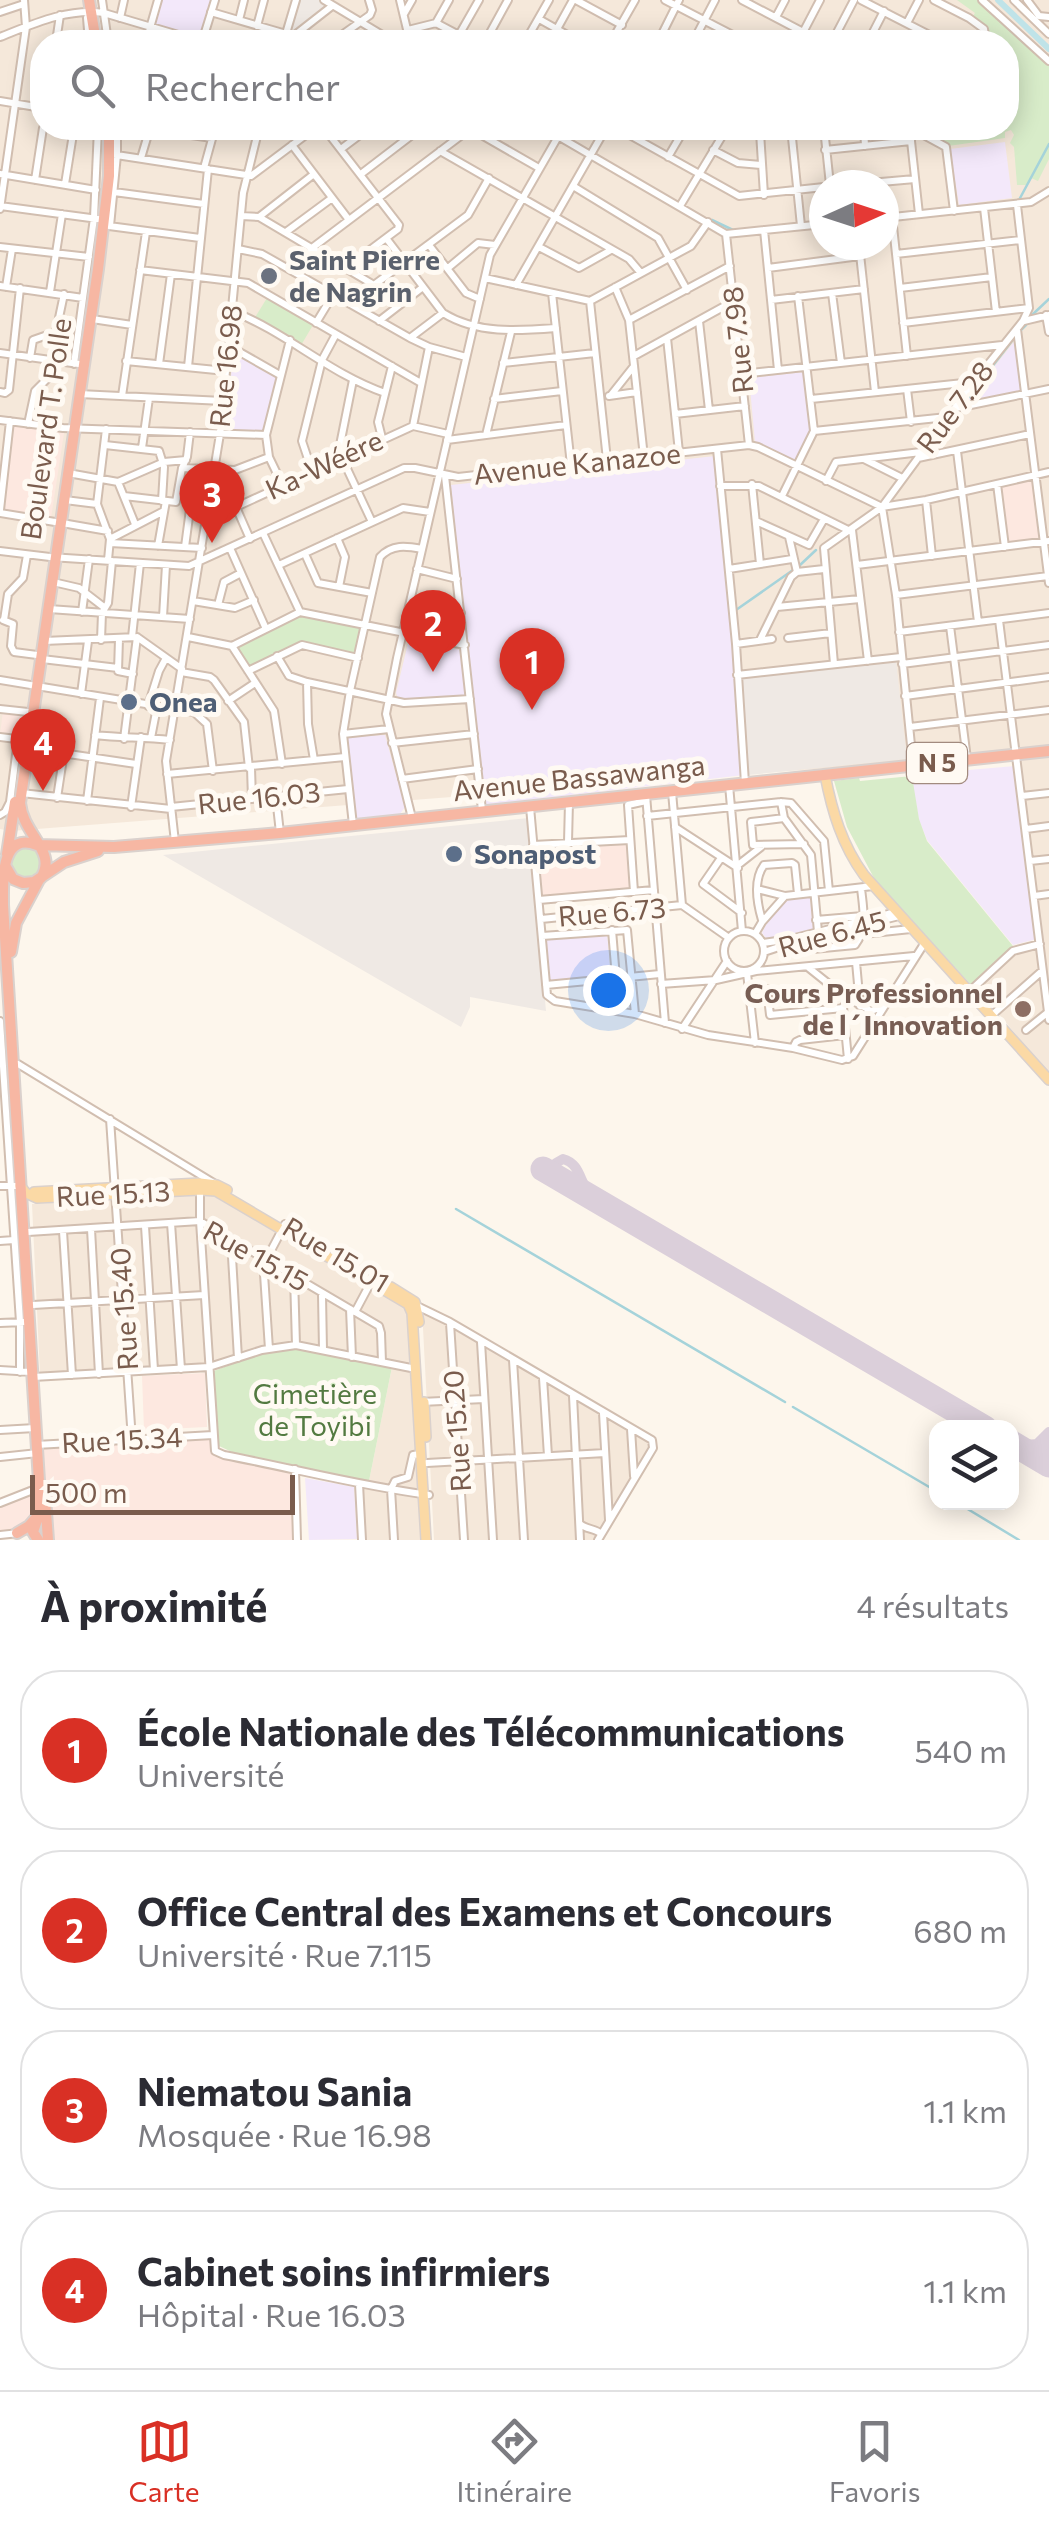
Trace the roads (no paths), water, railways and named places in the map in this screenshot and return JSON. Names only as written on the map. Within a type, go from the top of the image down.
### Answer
[{"type":"highway","name":"Boulevard T. Polle","points":[[102,222],[106,140]]},
{"type":"highway","name":"Boulevard T. Polle","points":[[58,522],[68,473],[77,364],[113,154],[110,140]]},
{"type":"highway","name":"Boulevard T. Polle","points":[[37,845],[21,814],[23,742],[79,394],[90,319],[88,299]]},
{"type":"highway","name":"Boulevard T. Polle","points":[[39,657],[49,609],[53,557]]},
{"type":"highway","name":"Boulevard T. Polle","points":[[19,1188],[4,1046],[1,899],[23,742],[35,686]]},
{"type":"highway","name":"Avenue Bassawanga","points":[[37,845],[114,847],[280,833],[570,802],[646,798],[745,783],[1049,753]]},
{"type":"highway","points":[[0,828],[14,812]]},
{"type":"highway","name":"N 5","points":[[9,841],[37,845]]},
{"type":"highway","points":[[35,1534],[39,1446],[34,1428],[35,1375],[24,1322],[12,942],[20,913],[46,869],[47,858],[37,845]]},
{"type":"highway","name":"Avenue Bassawanga","points":[[40,879],[71,859],[114,847]]},
{"type":"highway","points":[[4,870],[26,884],[40,879]]},
{"type":"highway","points":[[19,1188],[28,1232],[39,1446],[35,1534]]},
{"type":"highway","points":[[35,1534],[29,1526],[38,1514]]},
{"type":"main road","points":[[826,777],[844,842],[867,887],[897,914],[1049,1080]]},
{"type":"main road","name":"Rue 15.13","points":[[19,1188],[36,1198],[207,1187]]},
{"type":"main road","name":"Rue 15.01","points":[[207,1187],[418,1306]]},
{"type":"main road","name":"Rue 15.01","points":[[283,1227],[412,1310],[416,1369]]},
{"type":"main road","points":[[418,1306],[420,1402]]},
{"type":"main road","points":[[416,1369],[429,1540]]},
{"type":"street","points":[[120,18],[124,0]]},
{"type":"street","points":[[149,30],[158,0]]},
{"type":"street","points":[[206,30],[215,0]]},
{"type":"street","points":[[239,20],[244,0]]},
{"type":"street","points":[[256,26],[264,0]]},
{"type":"street","points":[[288,30],[296,0]]},
{"type":"street","points":[[324,0],[374,30]]},
{"type":"street","points":[[349,30],[372,12],[370,0]]},
{"type":"street","points":[[400,0],[408,30],[436,23],[449,30]]},
{"type":"street","points":[[404,15],[412,0]]},
{"type":"street","points":[[436,23],[449,0]]},
{"type":"street","points":[[462,30],[479,0]]},
{"type":"street","points":[[492,30],[508,0]]},
{"type":"street","points":[[532,30],[549,0]]},
{"type":"street","points":[[539,19],[557,29],[574,0],[589,3],[622,25]]},
{"type":"street","points":[[619,30],[635,0]]},
{"type":"street","points":[[664,0],[678,3],[718,30]]},
{"type":"street","points":[[699,30],[715,0]]},
{"type":"street","points":[[776,17],[785,0]]},
{"type":"street","points":[[804,30],[820,0]]},
{"type":"street","points":[[839,30],[857,0],[919,30]]},
{"type":"street","points":[[907,24],[919,0]]},
{"type":"street","points":[[934,0],[984,30]]},
{"type":"street","points":[[982,0],[1015,30]]},
{"type":"street","points":[[1014,0],[1049,34]]},
{"type":"street","points":[[1027,0],[1039,16],[1049,17]]},
{"type":"street","points":[[747,1],[799,30]]},
{"type":"street","points":[[0,12],[24,2],[26,27],[0,207],[200,238]]},
{"type":"street","points":[[664,30],[678,3]]},
{"type":"street","points":[[298,30],[332,5]]},
{"type":"street","points":[[0,37],[95,7],[160,30]]},
{"type":"street","points":[[875,30],[884,11]]},
{"type":"street","points":[[211,12],[264,30]]},
{"type":"street","points":[[58,30],[60,15]]},
{"type":"street","points":[[1019,34],[1049,61]]},
{"type":"street","points":[[0,102],[30,106]]},
{"type":"street","points":[[35,180],[41,140]]},
{"type":"street","points":[[65,184],[72,140]]},
{"type":"street","points":[[102,222],[96,190],[105,140]]},
{"type":"street","points":[[141,158],[146,140]]},
{"type":"street","points":[[188,367],[212,140]]},
{"type":"street","name":"Rue 16.98","points":[[174,842],[166,761],[220,434],[246,175],[257,140]]},
{"type":"street","points":[[12,248],[3,286],[88,299],[89,258],[114,192],[113,154],[251,176],[299,140]]},
{"type":"street","points":[[334,140],[399,225],[346,268]]},
{"type":"street","points":[[341,149],[353,140]]},
{"type":"street","points":[[360,174],[405,140]]},
{"type":"street","points":[[296,273],[312,248],[454,140]]},
{"type":"street","points":[[491,140],[539,168]]},
{"type":"street","points":[[412,819],[386,714],[388,699],[485,278],[495,246],[556,140]]},
{"type":"street","points":[[565,140],[726,234],[809,225]]},
{"type":"street","points":[[516,285],[599,140]]},
{"type":"street","points":[[638,140],[739,196],[809,188]]},
{"type":"street","points":[[668,157],[678,140]]},
{"type":"street","points":[[680,206],[719,140]]},
{"type":"street","points":[[760,140],[764,194]]},
{"type":"street","points":[[796,140],[801,226]]},
{"type":"street","points":[[825,140],[827,170]]},
{"type":"street","points":[[865,140],[865,146]]},
{"type":"street","points":[[936,140],[946,147],[954,211]]},
{"type":"street","points":[[826,150],[911,141],[919,214]]},
{"type":"street","points":[[292,145],[349,220]]},
{"type":"street","points":[[713,150],[738,162],[761,165]]},
{"type":"street","points":[[440,151],[632,260],[640,272]]},
{"type":"street","points":[[259,217],[314,174]]},
{"type":"street","points":[[2,175],[96,190]]},
{"type":"street","points":[[352,305],[470,212],[489,178]]},
{"type":"street","points":[[899,180],[915,178]]},
{"type":"street","points":[[573,186],[658,238],[687,290]]},
{"type":"street","points":[[114,192],[204,204]]},
{"type":"street","points":[[899,217],[1030,202],[1049,192]]},
{"type":"street","points":[[286,232],[332,198]]},
{"type":"street","points":[[903,322],[1029,308],[1017,204]]},
{"type":"street","points":[[984,208],[996,312]]},
{"type":"street","points":[[50,292],[62,214]]},
{"type":"street","points":[[241,216],[259,217],[374,285]]},
{"type":"street","points":[[485,278],[590,301],[691,246],[708,222]]},
{"type":"street","points":[[764,230],[778,370]]},
{"type":"street","points":[[122,396],[146,232]]},
{"type":"street","name":"Rue 7.98","points":[[726,234],[750,445]]},
{"type":"street","points":[[386,238],[443,313],[474,325],[511,332],[556,328]]},
{"type":"street","points":[[899,254],[1021,240]]},
{"type":"street","points":[[429,244],[466,293],[480,299]]},
{"type":"street","points":[[448,268],[478,244],[495,246]]},
{"type":"street","points":[[0,247],[89,258]]},
{"type":"street","points":[[539,247],[579,268],[612,249]]},
{"type":"street","points":[[238,249],[262,254],[410,338],[466,357]]},
{"type":"street","points":[[768,268],[829,260]]},
{"type":"street","points":[[860,260],[874,392]]},
{"type":"street","points":[[897,260],[907,356]]},
{"type":"street","points":[[629,320],[730,266]]},
{"type":"street","points":[[140,270],[250,284],[421,383]]},
{"type":"street","points":[[159,364],[171,274]]},
{"type":"street","points":[[900,288],[992,277]]},
{"type":"street","points":[[379,321],[423,287]]},
{"type":"street","points":[[0,392],[9,390],[20,288]]},
{"type":"street","points":[[615,288],[629,320],[644,457]]},
{"type":"street","points":[[771,300],[864,289]]},
{"type":"street","points":[[552,293],[571,465]]},
{"type":"street","points":[[832,293],[841,363]]},
{"type":"street","points":[[30,358],[34,340],[53,334],[58,328],[64,294]]},
{"type":"street","points":[[316,323],[333,295]]},
{"type":"street","points":[[782,496],[814,431],[798,296]]},
{"type":"street","points":[[590,301],[607,460]]},
{"type":"street","points":[[634,356],[734,301]]},
{"type":"street","name":"Rue 7.28","points":[[882,507],[1029,308]]},
{"type":"street","points":[[232,310],[290,340],[353,380],[385,393]]},
{"type":"street","points":[[410,338],[443,313]]},
{"type":"street","points":[[1022,321],[1048,315],[1049,332]]},
{"type":"street","points":[[90,319],[132,325]]},
{"type":"street","points":[[699,321],[709,410]]},
{"type":"street","points":[[896,596],[1049,580],[1017,328]]},
{"type":"street","points":[[486,435],[511,332]]},
{"type":"street","points":[[312,471],[302,440],[322,360],[336,334]]},
{"type":"street","points":[[667,338],[679,452]]},
{"type":"street","points":[[282,484],[268,457],[266,435],[290,340]]},
{"type":"street","points":[[742,374],[1002,345]]},
{"type":"street","points":[[229,346],[280,375]]},
{"type":"street","points":[[413,426],[429,347]]},
{"type":"street","points":[[0,353],[77,364]]},
{"type":"street","points":[[503,363],[595,353]]},
{"type":"street","points":[[126,361],[226,371]]},
{"type":"street","points":[[28,424],[35,391],[52,375],[53,362]]},
{"type":"street","points":[[382,438],[378,425],[392,366]]},
{"type":"street","points":[[611,396],[634,366]]},
{"type":"street","points":[[353,380],[340,434],[342,458],[372,522]]},
{"type":"street","points":[[810,400],[974,382]]},
{"type":"street","points":[[955,408],[1049,388]]},
{"type":"street","points":[[907,389],[911,422]]},
{"type":"street","points":[[494,399],[562,391]]},
{"type":"street","points":[[600,397],[637,392]]},
{"type":"street","points":[[79,394],[223,401]]},
{"type":"street","points":[[142,448],[148,398]]},
{"type":"street","points":[[675,414],[745,406]]},
{"type":"street","points":[[814,431],[948,417]]},
{"type":"street","points":[[0,420],[72,428],[266,435]]},
{"type":"street","points":[[10,421],[0,512],[58,522],[109,538],[202,548]]},
{"type":"street","name":"Ka-Wéére","points":[[250,540],[236,507],[413,426],[447,437]]},
{"type":"street","points":[[447,437],[566,426]]},
{"type":"street","points":[[101,640],[110,561],[109,538],[97,504],[106,429]]},
{"type":"street","points":[[124,496],[176,502],[190,432]]},
{"type":"street","points":[[826,481],[836,462],[957,451],[1030,434]]},
{"type":"street","points":[[105,444],[157,450],[164,462],[164,511],[158,546]]},
{"type":"street","points":[[750,445],[882,507]]},
{"type":"street","name":"Avenue Kanazoe","points":[[0,551],[189,566],[404,468],[464,477],[750,445]]},
{"type":"street","points":[[717,449],[745,783]]},
{"type":"street","points":[[957,451],[978,622]]},
{"type":"street","points":[[68,473],[118,482],[164,462],[235,470],[268,457]]},
{"type":"street","points":[[863,458],[902,478]]},
{"type":"street","points":[[834,664],[824,548],[882,507],[1049,472]]},
{"type":"street","points":[[442,475],[482,812]]},
{"type":"street","points":[[118,482],[136,524]]},
{"type":"street","points":[[720,486],[752,484],[851,530]]},
{"type":"street","points":[[752,484],[760,564]]},
{"type":"street","points":[[997,484],[1005,547]]},
{"type":"street","points":[[179,493],[210,495]]},
{"type":"street","points":[[184,546],[192,494]]},
{"type":"street","points":[[64,500],[97,504]]},
{"type":"street","points":[[926,500],[932,556]]},
{"type":"street","points":[[278,566],[405,507],[430,512]]},
{"type":"street","points":[[882,507],[896,596],[913,765]]},
{"type":"street","points":[[109,538],[164,511]]},
{"type":"street","points":[[756,521],[810,544],[824,518]]},
{"type":"street","points":[[851,530],[868,661]]},
{"type":"street","points":[[264,533],[300,612]]},
{"type":"street","points":[[788,536],[797,572]]},
{"type":"street","points":[[337,538],[346,557],[339,587]]},
{"type":"street","points":[[857,565],[1046,541]]},
{"type":"street","points":[[353,825],[343,734],[380,557],[402,545],[422,549]]},
{"type":"street","points":[[230,548],[266,629]]},
{"type":"street","points":[[305,554],[318,582],[372,593]]},
{"type":"street","points":[[27,555],[24,578],[8,594],[2,620],[13,624],[14,652],[118,668]]},
{"type":"street","points":[[82,612],[88,559]]},
{"type":"street","points":[[729,569],[792,559]]},
{"type":"street","points":[[124,739],[133,674],[140,563]]},
{"type":"street","points":[[163,618],[166,565]]},
{"type":"street","points":[[760,640],[791,576],[824,569]]},
{"type":"street","points":[[417,570],[457,579]]},
{"type":"street","points":[[218,605],[224,582],[241,573]]},
{"type":"street","points":[[52,582],[84,590],[104,610]]},
{"type":"street","points":[[777,607],[860,598]]},
{"type":"street","points":[[193,601],[235,608],[254,600]]},
{"type":"street","points":[[410,602],[461,613]]},
{"type":"street","points":[[49,609],[190,619]]},
{"type":"street","points":[[188,637],[232,646],[300,612],[465,645]]},
{"type":"street","points":[[899,632],[1049,613]]},
{"type":"street","points":[[1000,620],[1049,1020]]},
{"type":"street","points":[[950,626],[966,759]]},
{"type":"street","points":[[788,638],[831,634]]},
{"type":"street","points":[[44,641],[134,637],[182,670],[214,680],[246,728],[252,799]]},
{"type":"street","points":[[119,639],[118,672],[133,674]]},
{"type":"street","points":[[736,644],[772,639]]},
{"type":"street","points":[[81,695],[88,641]]},
{"type":"street","points":[[248,672],[302,644],[358,658]]},
{"type":"street","points":[[736,676],[868,661],[953,658],[1049,645]]},
{"type":"street","points":[[232,646],[276,715],[282,764]]},
{"type":"street","points":[[276,656],[289,676],[350,692],[404,703],[471,699]]},
{"type":"street","points":[[152,738],[153,706],[166,658]]},
{"type":"street","points":[[905,696],[1049,677]]},
{"type":"street","points":[[0,680],[194,712],[207,724],[214,771]]},
{"type":"street","points":[[307,682],[314,761]]},
{"type":"street","points":[[228,702],[255,683]]},
{"type":"street","points":[[87,801],[100,698]]},
{"type":"street","points":[[0,709],[28,712]]},
{"type":"street","points":[[910,727],[1049,710]]},
{"type":"street","points":[[343,734],[389,728]]},
{"type":"street","points":[[392,743],[474,734]]},
{"type":"street","points":[[94,735],[170,740]]},
{"type":"street","points":[[130,806],[140,737]]},
{"type":"street","points":[[0,739],[136,764]]},
{"type":"street","points":[[0,815],[10,802],[23,742]]},
{"type":"street","points":[[57,798],[64,752]]},
{"type":"street","points":[[826,777],[1018,756]]},
{"type":"street","points":[[168,774],[345,757]]},
{"type":"street","points":[[402,779],[478,769]]},
{"type":"street","points":[[730,785],[742,931]]},
{"type":"street","name":"Rue 16.03","points":[[21,793],[171,808],[348,789]]},
{"type":"street","points":[[672,792],[682,905],[729,938]]},
{"type":"street","points":[[1022,796],[1049,793]]},
{"type":"street","points":[[276,797],[280,833]]},
{"type":"street","points":[[634,892],[628,805],[646,798],[665,1022]]},
{"type":"street","points":[[568,842],[570,802]]},
{"type":"street","points":[[781,802],[784,818],[811,855],[816,920],[821,933]]},
{"type":"street","points":[[647,816],[790,803],[824,841],[830,891]]},
{"type":"street","points":[[530,806],[547,995],[555,1001],[635,1014],[755,1044],[845,1060],[853,1056],[924,944]]},
{"type":"street","points":[[784,818],[751,822],[752,844],[804,844]]},
{"type":"street","points":[[674,826],[738,867]]},
{"type":"street","points":[[1026,829],[1049,826]]},
{"type":"street","points":[[533,845],[630,840]]},
{"type":"street","points":[[738,867],[758,846]]},
{"type":"street","points":[[721,858],[703,884],[742,914]]},
{"type":"street","points":[[1030,861],[1049,858]]},
{"type":"street","points":[[762,922],[758,874],[764,865],[788,861],[795,865],[798,894]]},
{"type":"street","points":[[758,888],[786,896],[867,887],[863,925],[855,945],[791,944],[795,968]]},
{"type":"street","points":[[539,900],[654,890]]},
{"type":"street","points":[[1034,896],[1049,894]]},
{"type":"street","points":[[755,934],[786,896]]},
{"type":"street","name":"Rue 6.73","points":[[541,918],[682,905]]},
{"type":"street","points":[[595,913],[596,932]]},
{"type":"street","name":"Rue 6.45","points":[[764,947],[791,944],[897,914]]},
{"type":"street","points":[[816,920],[911,930]]},
{"type":"street","points":[[1038,930],[1049,929]]},
{"type":"street","points":[[612,930],[616,978]]},
{"type":"street","points":[[542,936],[628,931],[635,1014]]},
{"type":"street","points":[[742,931],[755,934],[764,947],[760,963],[751,970],[730,964],[724,950],[729,938],[742,931]]},
{"type":"street","points":[[969,992],[1014,951],[1040,944]]},
{"type":"street","points":[[662,984],[916,956]]},
{"type":"street","points":[[856,962],[860,1007]]},
{"type":"street","points":[[682,1028],[730,964]]},
{"type":"street","points":[[827,982],[829,965]]},
{"type":"street","points":[[808,967],[860,1007],[871,1011],[882,1007]]},
{"type":"street","points":[[991,1017],[1045,968]]},
{"type":"street","points":[[752,972],[755,1044]]},
{"type":"street","points":[[546,984],[660,974]]},
{"type":"street","points":[[767,989],[772,1015],[843,1008]]},
{"type":"street","points":[[844,996],[845,1060]]},
{"type":"street","points":[[752,1008],[769,1006]]},
{"type":"street","points":[[1026,1030],[1048,1012]]},
{"type":"street","points":[[0,1020],[4,1046],[3,1116],[19,1188],[14,1240],[24,1322],[20,1372]]},
{"type":"street","points":[[793,1048],[800,1040],[845,1035]]},
{"type":"street","name":"Rue 15.01","points":[[18,1064],[110,1119],[207,1187]]},
{"type":"street","name":"Rue 15.40","points":[[110,1119],[132,1438]]},
{"type":"street","points":[[0,1186],[19,1188]]},
{"type":"street","points":[[207,1187],[200,1222],[212,1435]]},
{"type":"street","name":"Rue 15.15","points":[[28,1232],[200,1222],[380,1328],[382,1362]]},
{"type":"street","points":[[171,1223],[181,1369]]},
{"type":"street","points":[[145,1226],[154,1370]]},
{"type":"street","points":[[268,1348],[264,1259],[283,1227]]},
{"type":"street","points":[[91,1229],[99,1374]]},
{"type":"street","points":[[63,1231],[72,1375]]},
{"type":"street","points":[[231,1239],[238,1358]]},
{"type":"street","points":[[0,1241],[14,1240]]},
{"type":"street","points":[[294,1276],[296,1345]]},
{"type":"street","points":[[352,1357],[353,1310],[370,1282]]},
{"type":"street","points":[[322,1293],[323,1350]]},
{"type":"street","points":[[32,1306],[204,1295]]},
{"type":"street","name":"Rue 15.01","points":[[418,1306],[652,1440],[654,1444],[634,1480]]},
{"type":"street","points":[[0,1323],[24,1322]]},
{"type":"street","name":"Rue 15.20","points":[[450,1322],[464,1540]]},
{"type":"street","points":[[481,1341],[493,1540]]},
{"type":"street","points":[[0,1370],[72,1375],[209,1367],[268,1348],[296,1345],[416,1369]]},
{"type":"street","points":[[513,1360],[524,1540]]},
{"type":"street","points":[[543,1377],[548,1456]]},
{"type":"street","points":[[572,1394],[580,1540]]},
{"type":"street","points":[[420,1402],[484,1399]]},
{"type":"street","points":[[603,1412],[609,1520]]},
{"type":"street","points":[[0,1430],[34,1428]]},
{"type":"street","points":[[580,1523],[599,1537],[634,1480],[631,1428]]},
{"type":"street","name":"Rue 15.34","points":[[0,1457],[39,1446],[212,1435],[217,1453],[426,1495]]},
{"type":"street","points":[[394,1540],[390,1489],[395,1481],[408,1477],[412,1455],[458,1460],[605,1453]]},
{"type":"street","points":[[294,1469],[298,1540]]},
{"type":"street","points":[[358,1484],[362,1540]]},
{"type":"street","points":[[0,1503],[39,1488]]},
{"type":"street","points":[[0,1535],[35,1534]]},
{"type":"waterway","points":[[998,0],[1049,49]]},
{"type":"waterway","points":[[1019,200],[1049,144]]},
{"type":"waterway","points":[[712,220],[733,230]]},
{"type":"waterway","points":[[1032,315],[1049,299]]},
{"type":"waterway","points":[[1021,330],[1026,325]]},
{"type":"waterway","points":[[964,403],[1015,337]]},
{"type":"waterway","points":[[944,415],[967,386]]},
{"type":"waterway","points":[[941,432],[950,421]]},
{"type":"waterway","points":[[799,566],[816,550]]},
{"type":"waterway","points":[[736,610],[793,570]]},
{"type":"waterway","points":[[456,1209],[785,1402]]},
{"type":"waterway","points":[[793,1407],[929,1487]]},
{"type":"waterway","points":[[969,1510],[1019,1540]]},
{"type":"place","name":"Saint Pierre de Nagrin","points":[[269,276]]},
{"type":"place","name":"Niematou Sania","points":[[212,543]]},
{"type":"place","name":"Office Central des Examens et Concours","points":[[433,672]]},
{"type":"place","name":"Onea","points":[[129,702]]},
{"type":"place","name":"École Nationale des Télécommunications","points":[[532,710]]},
{"type":"place","name":"Cabinet soins infirmiers","points":[[43,791]]},
{"type":"place","name":"Sonapost","points":[[454,854]]},
{"type":"place","name":"Cours Professionnel de l´Innovation","points":[[1023,1009]]},
{"type":"park label","name":"Cimetière de Toyibi","points":[[315,1410]]}]
